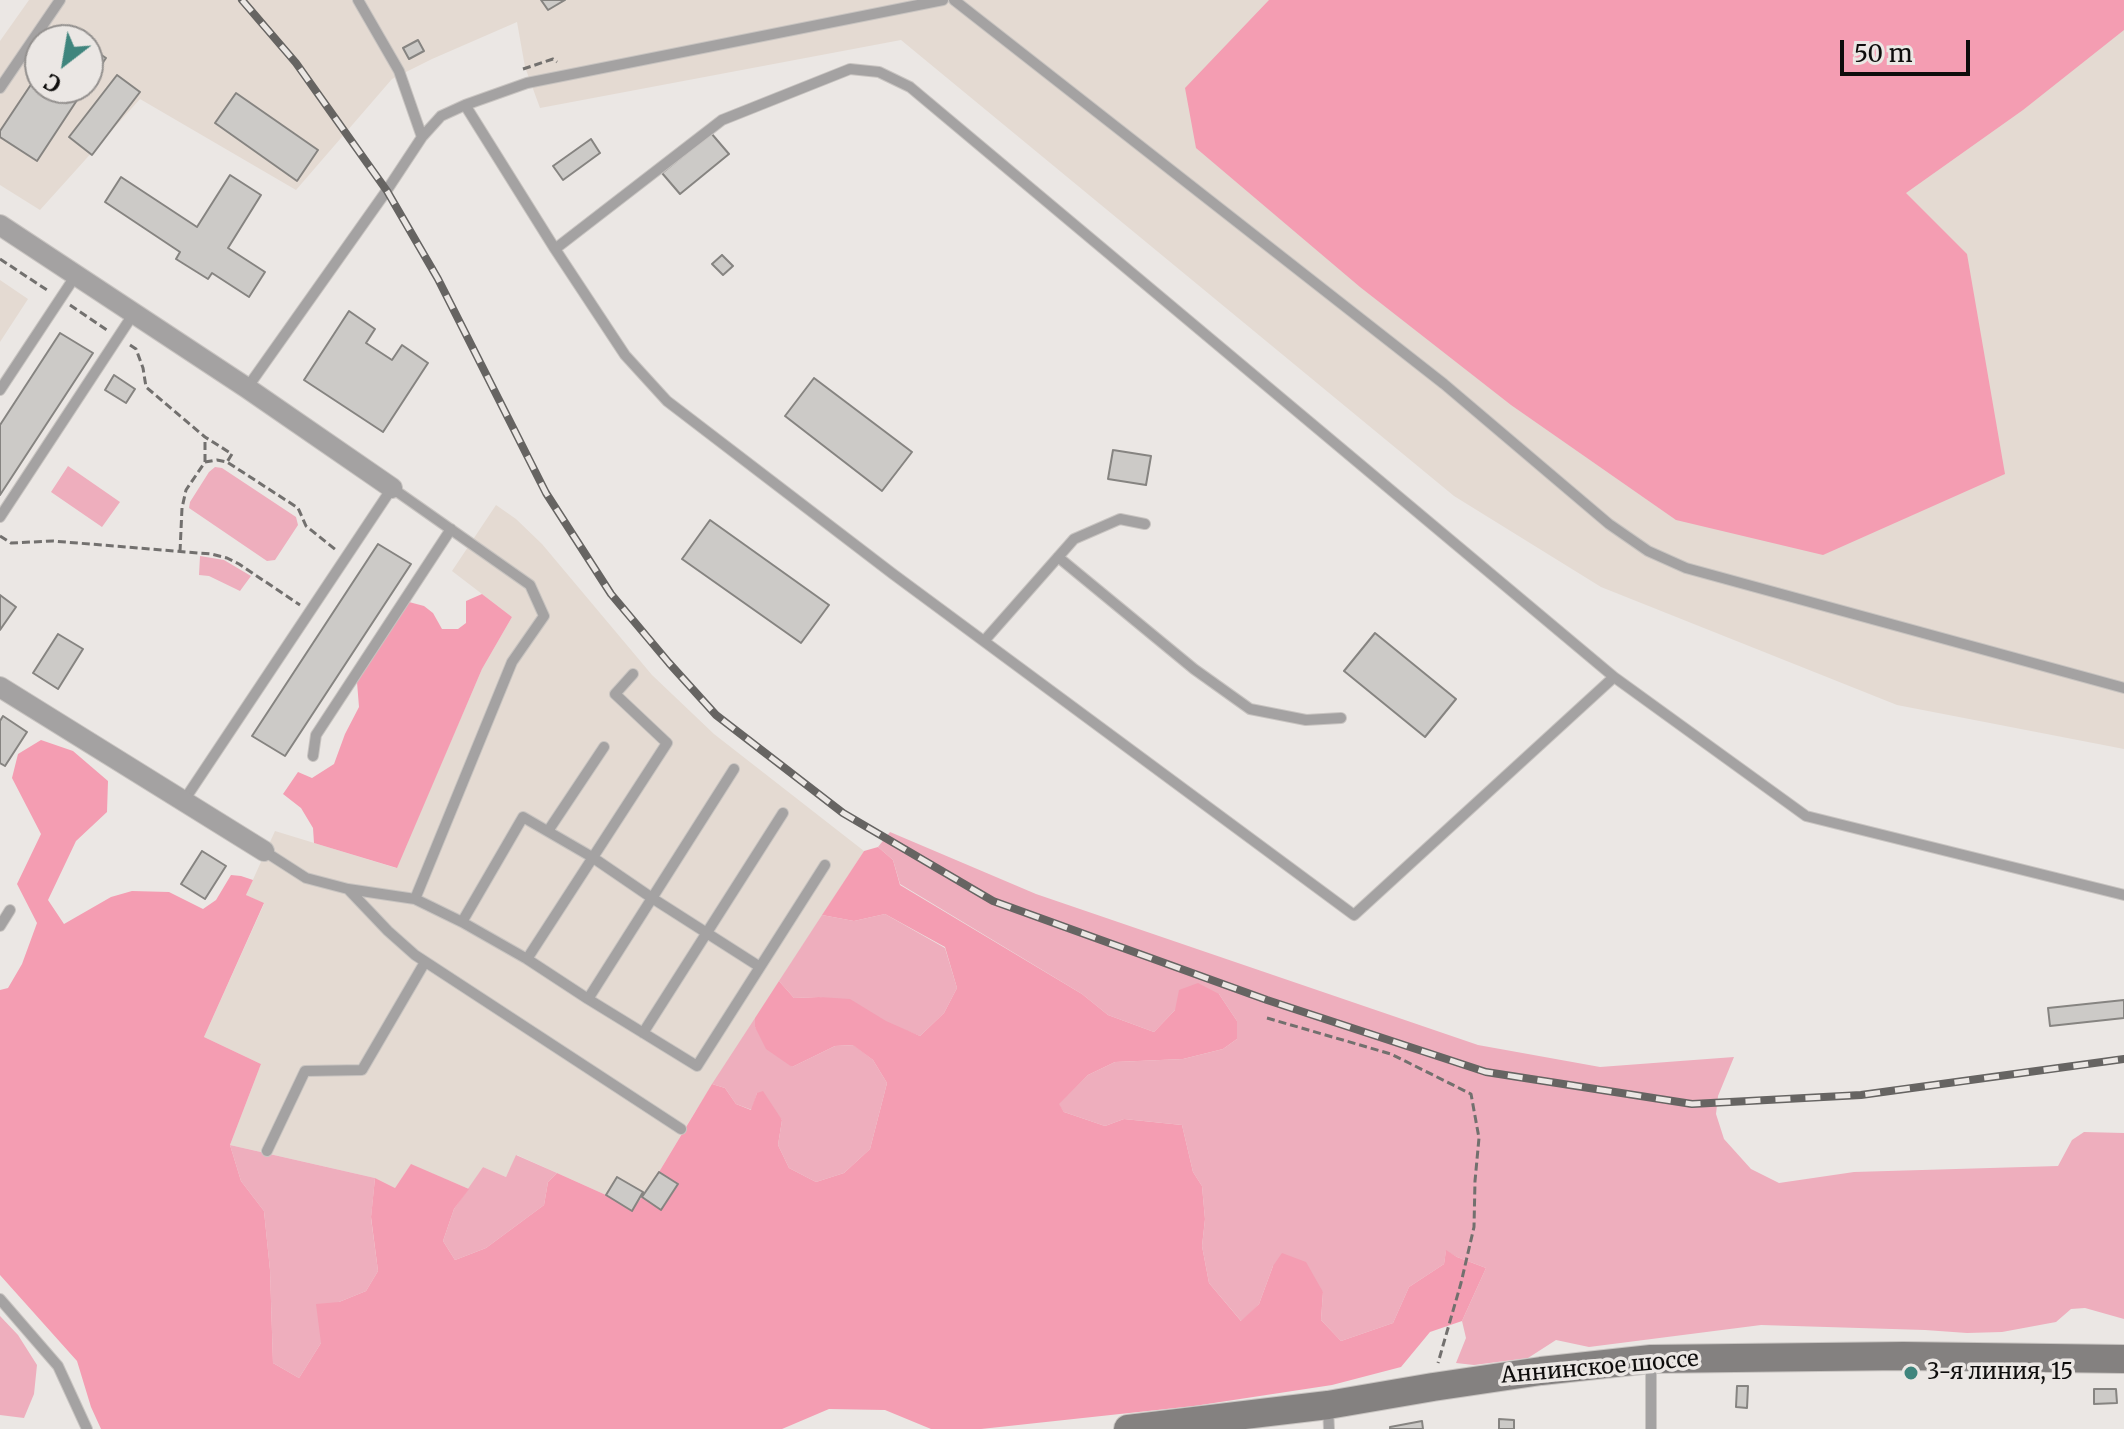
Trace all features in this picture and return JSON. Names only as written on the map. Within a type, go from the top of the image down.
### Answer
[{"type":"main road","name":"Аннинское шоссе","points":[[1128,1429],[1328,1417],[1433,1387],[1651,1359],[1903,1356],[2124,1359]]},
{"type":"street","points":[[3,232],[134,313],[392,488]]},
{"type":"street","points":[[0,687],[264,851]]},
{"type":"lane","points":[[0,88],[60,0]]},
{"type":"lane","points":[[358,0],[399,71],[422,137]]},
{"type":"lane","points":[[247,388],[422,137],[441,116],[527,83],[943,0]]},
{"type":"lane","points":[[954,0],[1444,384],[1609,524],[1648,551],[1686,568],[2124,688]]},
{"type":"lane","points":[[555,249],[722,120],[850,69],[879,72],[910,87],[1614,677],[1806,816],[2124,895]]},
{"type":"lane","points":[[465,105],[625,355],[667,401],[893,574],[1354,915],[1614,677]]},
{"type":"lane","points":[[0,390],[76,275]]},
{"type":"lane","points":[[0,517],[134,313]]},
{"type":"lane","points":[[183,802],[392,488],[530,585],[544,616],[512,662],[415,899]]},
{"type":"lane","points":[[984,641],[1074,539],[1120,519],[1145,524]]},
{"type":"lane","points":[[313,756],[316,735],[451,529]]},
{"type":"lane","points":[[1058,557],[1194,669],[1250,709],[1306,720],[1341,718]]},
{"type":"lane","points":[[527,959],[667,743],[615,694],[633,674]]},
{"type":"lane","points":[[548,831],[604,747]]},
{"type":"lane","points":[[588,999],[734,769]]},
{"type":"lane","points":[[643,1033],[783,813]]},
{"type":"lane","points":[[462,922],[523,817],[592,857],[760,967]]},
{"type":"lane","points":[[264,851],[306,878],[348,889],[415,899],[462,922],[527,959],[697,1066],[825,865]]},
{"type":"lane","points":[[348,889],[388,931],[425,962],[681,1129]]},
{"type":"lane","points":[[0,926],[10,910]]},
{"type":"lane","points":[[267,1151],[305,1071],[362,1070],[425,962]]},
{"type":"lane","points":[[0,1299],[58,1366],[87,1429]]},
{"type":"lane","points":[[1651,1359],[1651,1429]]},
{"type":"path","points":[[118,337],[136,349],[146,387],[205,437],[232,454],[227,462]]},
{"type":"path","points":[[180,552],[182,508],[186,490],[205,462],[205,437]]},
{"type":"path","points":[[205,462],[227,462],[298,508],[306,526],[346,557]]},
{"type":"path","points":[[0,536],[11,543],[53,541],[211,554],[227,558],[254,573],[310,611]]},
{"type":"path","points":[[1267,1018],[1391,1054],[1471,1094],[1479,1138],[1474,1227],[1433,1387]]},
{"type":"shaded area","points":[[29,0],[2124,0],[2124,749],[1897,705],[1601,587],[1454,496],[901,40],[540,108],[525,67],[517,22],[392,79],[296,190],[140,99],[40,210],[0,185],[0,41]]},
{"type":"shaded area","points":[[1269,0],[2124,0],[2124,30],[2023,110],[1906,193],[1967,254],[2005,474],[1823,555],[1676,520],[1511,405],[1360,287],[1196,148],[1185,88]]},
{"type":"shaded area","points":[[0,280],[28,299],[0,342]]},
{"type":"shaded area","points":[[68,466],[120,502],[102,527],[51,492]]},
{"type":"shaded area","points":[[215,467],[222,468],[296,517],[298,525],[275,560],[267,561],[189,508]]},
{"type":"shaded area","points":[[496,505],[542,544],[652,675],[714,734],[864,851],[659,1172],[678,1184],[632,1211],[606,1195],[517,1155],[506,1177],[483,1167],[469,1189],[411,1165],[395,1188],[375,1178],[230,1145],[261,1064],[204,1037],[264,904],[246,895],[275,831],[396,868],[482,669],[512,617],[452,571]]},
{"type":"shaded area","points":[[200,556],[224,560],[251,576],[240,591],[209,576],[199,575]]},
{"type":"shaded area","points":[[482,594],[512,617],[482,669],[397,868],[314,843],[313,828],[301,808],[283,794],[298,772],[312,778],[334,764],[359,707],[357,682],[409,602],[424,606],[433,613],[442,629],[458,629],[466,623],[466,601]]},
{"type":"shaded area","points":[[41,740],[73,751],[108,781],[107,812],[76,841],[48,900],[64,924],[111,897],[132,891],[169,892],[203,909],[216,900],[231,875],[253,880],[246,895],[264,903],[204,1037],[261,1064],[230,1145],[241,1181],[264,1211],[270,1270],[273,1363],[299,1378],[321,1343],[316,1304],[339,1302],[366,1291],[378,1271],[371,1217],[375,1178],[395,1188],[411,1164],[469,1189],[454,1209],[443,1241],[455,1260],[486,1248],[544,1205],[548,1182],[557,1173],[632,1210],[642,1197],[661,1209],[678,1184],[659,1172],[712,1084],[725,1088],[736,1104],[751,1110],[757,1093],[763,1091],[782,1120],[778,1145],[789,1168],[816,1182],[844,1173],[870,1149],[887,1083],[873,1060],[853,1045],[835,1046],[792,1067],[766,1049],[755,1027],[755,1018],[779,981],[794,998],[850,999],[886,1021],[920,1036],[944,1013],[957,988],[945,947],[885,914],[854,921],[822,915],[864,851],[878,847],[893,860],[900,885],[1082,994],[1108,1015],[1154,1032],[1175,1010],[1179,990],[1198,983],[1219,994],[1237,1021],[1237,1039],[1223,1049],[1183,1059],[1115,1062],[1088,1075],[1059,1104],[1064,1112],[1105,1126],[1124,1119],[1182,1125],[1193,1172],[1202,1186],[1205,1219],[1202,1246],[1209,1283],[1241,1321],[1259,1304],[1273,1266],[1282,1253],[1306,1262],[1323,1292],[1321,1320],[1341,1341],[1393,1323],[1409,1287],[1444,1264],[1446,1250],[1486,1268],[1462,1321],[1430,1332],[1401,1367],[1332,1385],[1194,1406],[981,1429],[931,1429],[885,1410],[829,1409],[782,1429],[101,1429],[77,1361],[0,1275],[0,990],[8,988],[22,964],[37,923],[17,884],[41,834],[12,778],[18,754]]},
{"type":"shaded area","points":[[890,832],[1036,894],[1478,1045],[1600,1067],[1734,1057],[1718,1096],[1716,1114],[1724,1139],[1751,1169],[1779,1183],[1854,1172],[2058,1166],[2072,1140],[2084,1132],[2124,1133],[2124,1319],[2085,1308],[2071,1309],[2056,1322],[2002,1332],[1761,1325],[1589,1347],[1556,1340],[1528,1358],[1474,1365],[1456,1363],[1466,1338],[1462,1321],[1486,1268],[1446,1251],[1444,1264],[1409,1287],[1393,1323],[1341,1341],[1321,1320],[1323,1292],[1273,1266],[1259,1304],[1242,1322],[1209,1283],[1202,1246],[1205,1219],[1202,1186],[1193,1172],[1182,1125],[1124,1119],[1105,1126],[1064,1112],[1058,1104],[1088,1075],[1115,1062],[1183,1059],[1223,1049],[1237,1039],[1237,1021],[1219,994],[1175,1010],[1154,1032],[1108,1015],[1082,994],[900,884],[893,860],[878,847]]},
{"type":"shaded area","points":[[885,914],[945,948],[957,988],[944,1013],[920,1036],[820,997],[794,998],[779,981],[822,915],[854,921]]},
{"type":"shaded area","points":[[755,1018],[755,1027],[792,1067],[835,1046],[854,1045],[873,1060],[887,1083],[870,1149],[844,1173],[816,1182],[789,1168],[778,1145],[782,1120],[757,1093],[752,1110],[736,1104],[725,1088],[712,1084]]},
{"type":"shaded area","points":[[230,1145],[375,1178],[371,1218],[378,1271],[366,1291],[339,1302],[321,1343],[299,1378],[273,1363],[270,1270],[264,1211],[241,1181]]},
{"type":"shaded area","points":[[516,1155],[557,1173],[548,1182],[544,1205],[486,1248],[455,1260],[443,1241],[454,1209],[483,1167],[506,1177]]},
{"type":"shaded area","points":[[0,1316],[18,1335],[37,1365],[34,1394],[24,1418],[0,1415]]},
{"type":"building","points":[[541,0],[565,0],[548,10]]},
{"type":"building","points":[[418,40],[424,51],[409,59],[403,48]]},
{"type":"building","points":[[117,75],[140,92],[92,155],[69,137],[95,104],[104,104],[104,92]]},
{"type":"building","points":[[236,93],[318,150],[297,181],[215,123]]},
{"type":"building","points":[[24,95],[24,104],[74,104],[37,161],[0,137],[0,131]]},
{"type":"building","points":[[711,133],[729,154],[680,194],[662,173]]},
{"type":"building","points":[[591,139],[600,153],[563,180],[553,166]]},
{"type":"building","points":[[230,175],[261,195],[228,248],[265,272],[249,297],[212,273],[208,279],[176,259],[180,252],[105,202],[121,177],[197,227]]},
{"type":"building","points":[[722,255],[733,266],[723,275],[712,264]]},
{"type":"building","points":[[349,311],[375,329],[366,343],[392,360],[402,345],[428,363],[383,432],[304,380]]},
{"type":"building","points":[[60,333],[93,353],[0,495],[0,425]]},
{"type":"building","points":[[114,375],[135,389],[126,403],[105,390]]},
{"type":"building","points":[[814,378],[912,452],[882,491],[785,416]]},
{"type":"building","points":[[1113,450],[1151,456],[1146,485],[1108,479]]},
{"type":"building","points":[[710,520],[829,605],[801,643],[682,559]]},
{"type":"building","points":[[378,544],[411,564],[285,756],[252,736]]},
{"type":"building","points":[[0,595],[16,607],[0,630]]},
{"type":"building","points":[[1375,633],[1456,699],[1425,737],[1344,671]]},
{"type":"building","points":[[58,634],[83,649],[58,689],[33,673]]},
{"type":"building","points":[[3,716],[27,732],[5,766],[0,763],[0,721]]},
{"type":"building","points":[[202,851],[226,866],[205,899],[181,884]]},
{"type":"building","points":[[2124,1000],[2124,1018],[2050,1026],[2048,1008]]},
{"type":"building","points":[[659,1172],[678,1184],[661,1210],[642,1197]]},
{"type":"building","points":[[617,1177],[643,1192],[632,1211],[606,1195]]},
{"type":"building","points":[[1737,1386],[1748,1386],[1747,1408],[1736,1407]]},
{"type":"building","points":[[2094,1389],[2116,1389],[2117,1403],[2094,1404]]},
{"type":"building","points":[[1499,1419],[1514,1420],[1514,1429],[1499,1429]]},
{"type":"building","points":[[1422,1421],[1423,1429],[1390,1429],[1390,1427]]},
{"type":"railway","points":[[242,0],[296,63],[387,191],[438,279],[546,493],[611,594],[716,715],[843,813],[993,901],[1267,1000],[1486,1072],[1692,1104],[1861,1095],[2124,1059]]},
{"type":"place","name":"3-я линия, 15","points":[[1911,1373]]}]
